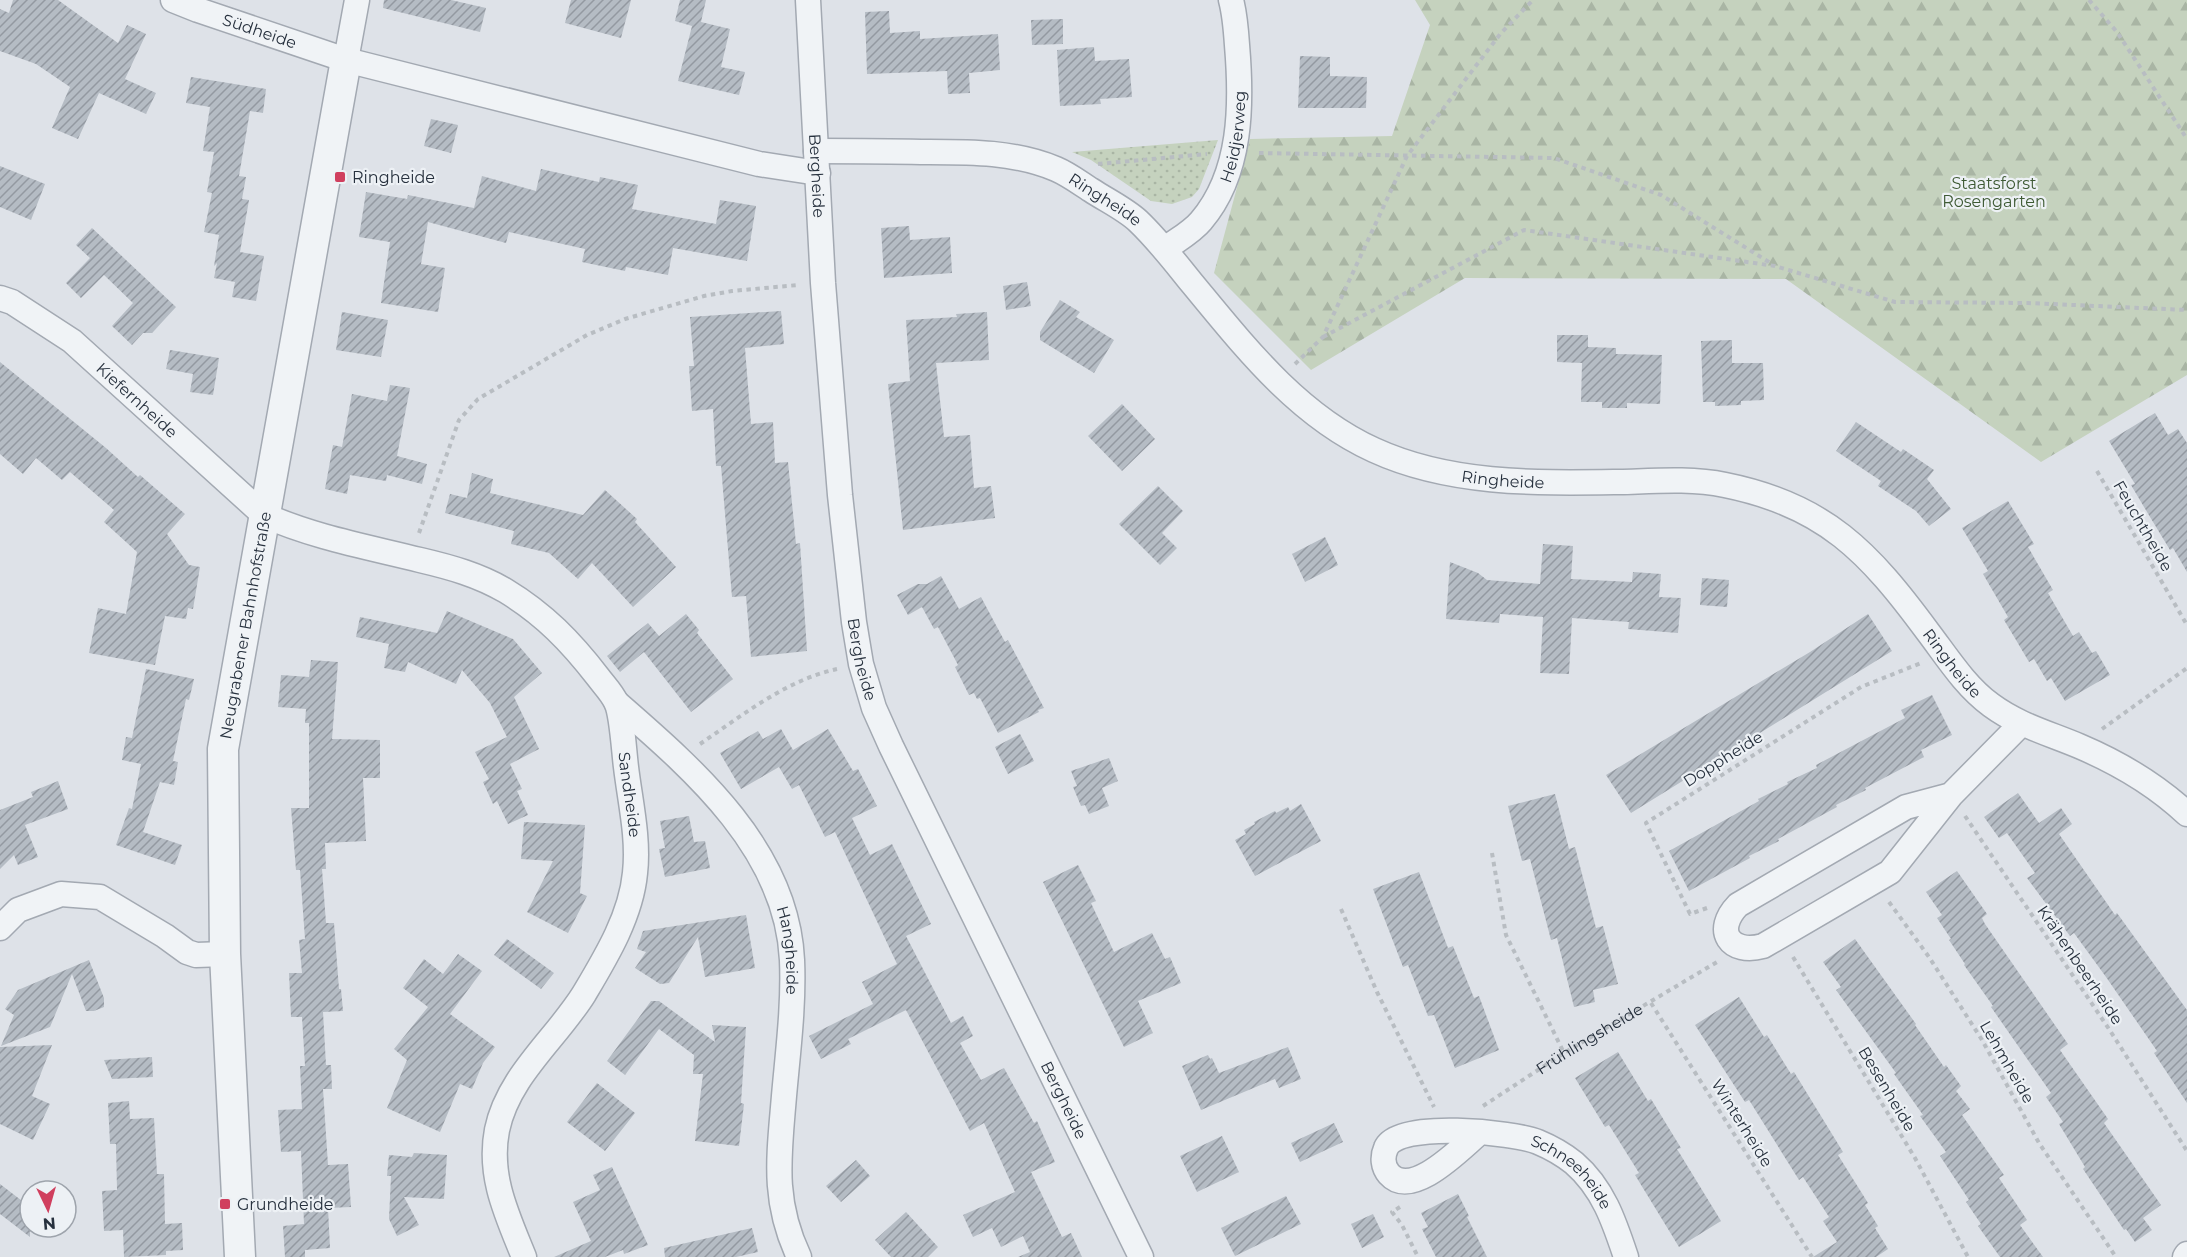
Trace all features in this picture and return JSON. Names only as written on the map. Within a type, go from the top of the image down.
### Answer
[{"type":"street","name":"Südheide","points":[[173,0],[346,60]]},
{"type":"street","name":"Neugrabener Bahnhofstraße","points":[[240,1257],[225,954],[223,748],[357,0]]},
{"type":"street","name":"Bergheide","points":[[808,0],[823,283],[840,495],[861,664],[874,708],[891,746],[1141,1257]]},
{"type":"street","name":"Heidjerweg","points":[[1165,249],[1200,222],[1220,193],[1233,152],[1240,101],[1236,31],[1231,0]]},
{"type":"street","name":"Ringheide","points":[[346,60],[759,164],[990,154],[1023,159],[1058,170],[1135,218],[1165,249],[1278,381],[1303,405],[1333,428],[1371,449],[1403,462],[1442,473],[1534,481],[1718,483],[1785,501],[1812,514],[1863,553],[1912,611],[1967,684],[1989,704],[2021,724],[2079,746],[2144,779],[2187,814]]},
{"type":"street","name":"Kiefernheide","points":[[0,298],[12,303],[72,341],[264,515]]},
{"type":"street","points":[[264,515],[302,530],[460,570],[480,578],[524,602],[544,617],[575,648],[617,703]]},
{"type":"street","name":"Hangheide","points":[[617,703],[679,757],[725,807],[750,841],[772,879],[787,923],[792,958],[792,990],[779,1161],[779,1192],[783,1215],[799,1257]]},
{"type":"street","name":"Sandheide","points":[[524,1257],[496,1185],[494,1158],[497,1130],[511,1093],[583,995],[628,910],[634,882],[636,854],[617,703]]},
{"type":"street","points":[[1951,795],[1906,807],[1738,905],[1732,912],[1726,930],[1733,945],[1743,949],[1756,948],[1781,936],[1877,880],[1898,865],[1951,795],[2021,724]]},
{"type":"street","points":[[0,928],[18,910],[61,894],[100,897],[187,952],[196,955],[225,954]]},
{"type":"street","name":"Schneeheide","points":[[1415,1181],[1398,1180],[1386,1171],[1383,1158],[1388,1144],[1395,1138],[1420,1131],[1444,1131],[1518,1137],[1538,1142],[1572,1161],[1584,1172],[1610,1212],[1626,1257]]},
{"type":"street","points":[[1415,1181],[1430,1173],[1479,1133]]},
{"type":"path","points":[[1323,337],[1407,156],[1501,33],[1533,0]]},
{"type":"path","points":[[2089,0],[2117,32],[2187,139]]},
{"type":"path","points":[[1058,170],[1098,164],[1233,152],[1554,158],[1661,195],[1775,266]]},
{"type":"path","points":[[1278,381],[1323,337],[1524,230],[1775,266],[1895,302],[2028,303],[2187,310]]},
{"type":"path","points":[[411,557],[453,434],[459,420],[478,399],[587,335],[625,319],[704,296],[732,291],[823,283]]},
{"type":"path","name":"Feuchtheide","points":[[2097,471],[2187,625]]},
{"type":"path","name":"Doppheide","points":[[1732,912],[1707,908],[1690,914],[1646,823],[1861,687],[1944,653]]},
{"type":"path","points":[[679,757],[775,694],[831,670],[861,664]]},
{"type":"path","points":[[2079,746],[2187,668]]},
{"type":"path","name":"Krähenbeerheide","points":[[1951,795],[2109,1029],[2187,1150]]},
{"type":"path","points":[[1492,853],[1506,935],[1564,1053]]},
{"type":"path","name":"Lehmheide","points":[[1877,880],[1891,907],[1929,957],[1982,1040],[2039,1143],[2116,1257]]},
{"type":"path","points":[[1341,909],[1377,992],[1423,1082],[1444,1131]]},
{"type":"path","name":"Besenheide","points":[[1781,936],[1915,1158],[1968,1257]]},
{"type":"path","name":"Frühlingsheide","points":[[1480,1108],[1564,1053],[1716,963],[1733,945]]},
{"type":"path","name":"Winterheide","points":[[1651,1003],[1812,1257]]},
{"type":"path","points":[[1415,1181],[1409,1198],[1392,1212],[1402,1225],[1418,1257]]},
{"type":"green space","name":"Staatsforst Rosengarten","points":[[1415,0],[2187,0],[2187,375],[2041,462],[1786,279],[1465,278],[1311,370],[1214,273],[1250,139],[1392,136],[1430,25]]},
{"type":"green space","points":[[1218,140],[1199,189],[1192,197],[1172,204],[1151,201],[1091,160],[1072,152]]},
{"type":"building","points":[[13,0],[58,0],[118,43],[127,25],[146,34],[125,79],[156,93],[146,114],[99,93],[78,139],[52,128],[70,87],[36,64],[0,51],[0,9],[9,13]]},
{"type":"building","points":[[384,0],[451,0],[486,8],[480,32],[383,8]]},
{"type":"building","points":[[571,0],[631,0],[621,38],[565,23]]},
{"type":"building","points":[[680,0],[706,0],[701,22],[730,29],[721,67],[745,72],[739,95],[678,81],[692,26],[675,21]]},
{"type":"building","points":[[889,11],[890,33],[920,31],[920,39],[998,34],[1000,70],[969,73],[970,93],[948,94],[947,71],[867,74],[865,12]]},
{"type":"building","points":[[1063,19],[1063,44],[1032,45],[1031,20]]},
{"type":"building","points":[[1094,47],[1095,61],[1129,59],[1132,97],[1100,99],[1101,104],[1060,106],[1057,50]]},
{"type":"building","points":[[1300,56],[1330,57],[1330,76],[1367,77],[1366,108],[1298,108]]},
{"type":"building","points":[[191,77],[266,89],[263,113],[250,111],[239,176],[246,177],[242,199],[249,200],[240,252],[264,256],[256,301],[232,297],[235,282],[214,278],[219,235],[204,232],[212,193],[207,192],[214,152],[203,151],[210,107],[186,103]]},
{"type":"building","points":[[431,119],[458,125],[451,153],[424,146]]},
{"type":"building","points":[[0,166],[45,184],[31,220],[0,207]]},
{"type":"building","points":[[541,169],[599,182],[600,177],[638,185],[632,209],[716,224],[720,200],[756,206],[747,261],[673,248],[668,275],[626,267],[625,271],[582,262],[585,249],[509,232],[506,243],[428,222],[421,264],[445,268],[438,312],[381,303],[390,242],[359,237],[366,192],[407,199],[408,195],[474,208],[482,176],[536,191]]},
{"type":"building","points":[[909,226],[910,240],[950,237],[952,273],[884,278],[881,228]]},
{"type":"building","points":[[92,228],[176,307],[152,333],[143,333],[132,345],[112,326],[133,303],[104,275],[81,298],[66,283],[90,258],[76,245]]},
{"type":"building","points":[[1027,282],[1031,306],[1006,310],[1003,286]]},
{"type":"building","points":[[1060,300],[1080,312],[1076,317],[1114,340],[1094,373],[1040,340],[1040,332]]},
{"type":"building","points":[[781,311],[784,344],[745,348],[751,424],[773,422],[775,463],[788,462],[796,544],[800,543],[807,651],[751,657],[746,596],[732,597],[721,466],[716,466],[713,409],[692,411],[689,366],[694,366],[690,317]]},
{"type":"building","points":[[342,312],[388,320],[381,357],[336,350]]},
{"type":"building","points":[[987,312],[989,360],[936,363],[944,437],[970,435],[974,488],[991,486],[995,518],[903,530],[888,384],[910,381],[906,320],[957,317],[956,314]]},
{"type":"building","points":[[1557,335],[1588,335],[1588,347],[1616,348],[1616,354],[1662,355],[1660,404],[1627,403],[1627,408],[1602,408],[1602,402],[1581,402],[1582,363],[1557,362]]},
{"type":"building","points":[[1732,340],[1732,363],[1763,363],[1764,400],[1741,401],[1741,405],[1715,406],[1715,402],[1703,402],[1701,341]]},
{"type":"building","points":[[170,350],[219,358],[213,395],[190,392],[193,374],[166,369]]},
{"type":"building","points":[[0,362],[185,514],[167,534],[189,565],[200,567],[193,609],[188,608],[186,619],[165,616],[155,665],[89,653],[98,608],[126,614],[137,552],[104,522],[114,510],[70,472],[62,480],[36,458],[23,474],[0,454]]},
{"type":"building","points":[[390,385],[410,388],[397,456],[427,464],[422,484],[387,475],[386,481],[350,475],[347,494],[325,489],[333,445],[342,447],[352,394],[387,401]]},
{"type":"building","points":[[1122,404],[1155,439],[1122,471],[1088,436]]},
{"type":"building","points":[[2155,413],[2168,435],[2178,429],[2187,443],[2187,572],[2173,548],[2170,550],[2144,507],[2131,485],[2135,484],[2109,441]]},
{"type":"building","points":[[1856,422],[1901,452],[1903,449],[1934,470],[1927,479],[1951,509],[1929,526],[1916,511],[1878,486],[1881,481],[1836,451]]},
{"type":"building","points":[[472,473],[493,479],[490,493],[583,515],[605,490],[637,519],[635,522],[676,567],[633,607],[592,563],[578,579],[549,553],[511,544],[514,531],[445,513],[450,494],[467,498]]},
{"type":"building","points":[[1158,486],[1183,511],[1162,533],[1177,548],[1160,565],[1119,524]]},
{"type":"building","points":[[2008,501],[2034,544],[2028,547],[2053,590],[2048,593],[2073,636],[2079,632],[2092,653],[2096,651],[2110,675],[2065,701],[2051,678],[2047,681],[2034,659],[2029,662],[2004,620],[2008,617],[1983,574],[1988,571],[1962,528]]},
{"type":"building","points":[[1325,537],[1338,565],[1305,582],[1292,554]]},
{"type":"building","points":[[1543,544],[1573,546],[1571,579],[1632,582],[1633,572],[1661,574],[1659,597],[1681,598],[1678,633],[1628,629],[1629,622],[1572,618],[1569,674],[1540,673],[1543,617],[1500,614],[1499,623],[1446,619],[1450,562],[1478,573],[1487,580],[1540,584]]},
{"type":"building","points":[[941,576],[959,609],[981,597],[1005,642],[1008,640],[1044,708],[1038,710],[1039,712],[998,733],[980,698],[977,699],[974,693],[969,695],[955,667],[958,665],[938,627],[934,629],[922,607],[908,615],[897,595]]},
{"type":"building","points":[[1702,578],[1729,580],[1727,607],[1700,605]]},
{"type":"building","points":[[447,611],[513,639],[542,673],[514,697],[539,749],[510,764],[522,789],[517,791],[528,815],[508,824],[497,801],[493,804],[483,782],[489,779],[475,752],[507,737],[490,703],[462,670],[456,684],[408,662],[405,672],[384,668],[389,644],[356,637],[360,617],[437,633]]},
{"type":"building","points":[[686,614],[699,630],[697,633],[733,679],[691,712],[644,652],[620,672],[607,656],[648,623],[659,636]]},
{"type":"building","points":[[1868,614],[1892,651],[1631,813],[1606,775],[1810,652]]},
{"type":"building","points":[[311,660],[338,662],[332,739],[380,740],[380,778],[363,778],[366,841],[325,843],[326,869],[322,869],[326,923],[334,923],[343,1011],[323,1012],[326,1065],[331,1065],[332,1089],[323,1089],[328,1165],[348,1164],[351,1207],[328,1208],[330,1248],[305,1250],[305,1257],[285,1257],[283,1226],[304,1224],[301,1151],[281,1152],[278,1110],[302,1109],[300,1066],[305,1066],[302,1017],[291,1017],[289,973],[302,973],[299,940],[305,939],[300,870],[296,870],[291,808],[309,808],[309,723],[305,723],[306,709],[278,707],[281,675],[309,677]]},
{"type":"building","points":[[146,669],[194,679],[189,700],[186,699],[173,761],[178,762],[174,785],[160,782],[143,832],[182,845],[175,865],[116,845],[129,808],[132,809],[141,764],[122,760],[126,737],[132,738]]},
{"type":"building","points":[[1932,695],[1952,735],[1921,750],[1924,757],[1865,788],[1866,790],[1836,805],[1837,807],[1778,839],[1779,841],[1749,856],[1750,858],[1689,891],[1669,851],[1759,801],[1758,799],[1788,784],[1787,782],[1817,768],[1816,765],[1905,718],[1901,710]]},
{"type":"building","points":[[781,729],[793,750],[828,729],[853,771],[858,769],[877,806],[852,818],[870,855],[892,844],[931,924],[906,936],[951,1023],[963,1016],[973,1036],[960,1043],[981,1080],[1004,1068],[1034,1123],[1037,1121],[1055,1162],[1031,1172],[1062,1237],[1071,1233],[1082,1257],[1018,1257],[1030,1252],[1023,1236],[1001,1247],[992,1228],[973,1237],[963,1215],[1015,1192],[984,1123],[970,1131],[906,1010],[848,1039],[851,1044],[821,1059],[809,1036],[873,1004],[862,982],[897,964],[835,832],[825,837],[799,785],[792,789],[779,767],[741,789],[720,753],[758,731],[763,739]]},
{"type":"building","points":[[1020,734],[1034,761],[1008,774],[995,747]]},
{"type":"building","points":[[1109,758],[1118,781],[1102,788],[1109,806],[1089,814],[1085,805],[1081,806],[1073,787],[1077,786],[1071,771]]},
{"type":"building","points":[[58,781],[68,809],[25,825],[38,857],[18,865],[14,855],[0,869],[0,810],[33,797],[31,792]]},
{"type":"building","points":[[2018,793],[2039,823],[2061,808],[2072,824],[2059,834],[2115,915],[2117,913],[2187,1010],[2187,1103],[2154,1053],[2157,1051],[2106,977],[2074,933],[2070,936],[2027,878],[2035,873],[2007,833],[1999,838],[1984,817]]},
{"type":"building","points":[[1555,794],[1569,849],[1575,847],[1596,928],[1603,926],[1618,984],[1593,990],[1595,1002],[1574,1007],[1557,938],[1551,940],[1530,859],[1522,861],[1508,806]]},
{"type":"building","points":[[1301,804],[1321,841],[1255,876],[1235,840],[1246,834],[1244,830],[1255,824],[1254,822],[1275,811],[1276,813],[1288,807],[1290,811]]},
{"type":"building","points":[[689,816],[694,842],[705,841],[710,868],[665,877],[659,849],[665,848],[660,821]]},
{"type":"building","points":[[524,822],[585,825],[580,893],[587,896],[568,933],[527,912],[553,861],[521,859]]},
{"type":"building","points":[[1078,865],[1096,901],[1091,903],[1114,952],[1152,933],[1165,959],[1170,957],[1181,983],[1138,1001],[1153,1033],[1124,1047],[1043,882]]},
{"type":"building","points":[[1957,871],[1987,914],[1982,918],[1985,924],[2068,1044],[2060,1050],[2108,1119],[2104,1123],[2161,1205],[2143,1218],[2152,1230],[2135,1242],[2126,1229],[2124,1230],[2083,1169],[2085,1167],[2059,1124],[2063,1122],[2046,1097],[2051,1093],[1991,1007],[1993,1006],[1964,965],[1937,918],[1942,915],[1926,892]]},
{"type":"building","points":[[1419,872],[1448,948],[1453,946],[1474,998],[1479,996],[1499,1050],[1455,1068],[1434,1015],[1428,1016],[1408,965],[1403,967],[1373,889]]},
{"type":"building","points":[[746,915],[755,968],[705,977],[698,937],[669,983],[660,984],[635,968],[646,952],[637,949],[643,931]]},
{"type":"building","points":[[507,939],[554,973],[541,989],[494,955]]},
{"type":"building","points":[[1855,939],[1944,1067],[1946,1065],[1961,1086],[1956,1091],[1970,1109],[1962,1115],[2004,1175],[1999,1178],[2027,1220],[2020,1225],[2043,1257],[2000,1257],[1978,1226],[1981,1224],[1966,1202],[1969,1200],[1940,1156],[1946,1152],[1920,1116],[1923,1115],[1894,1074],[1896,1073],[1836,990],[1841,987],[1823,962]]},
{"type":"building","points":[[458,954],[482,971],[450,1014],[495,1047],[483,1063],[472,1089],[460,1084],[440,1132],[387,1108],[407,1060],[394,1049],[428,1007],[403,988],[424,959],[443,974]]},
{"type":"building","points":[[89,960],[104,998],[104,1007],[86,1011],[72,974],[50,1027],[1,1046],[14,1015],[5,1009],[18,990]]},
{"type":"building","points":[[1739,997],[1764,1037],[1767,1035],[1791,1074],[1794,1072],[1843,1152],[1838,1155],[1868,1203],[1865,1205],[1878,1226],[1875,1228],[1888,1249],[1876,1257],[1813,1257],[1837,1242],[1823,1221],[1829,1217],[1803,1177],[1799,1180],[1749,1100],[1745,1102],[1695,1025]]},
{"type":"building","points":[[651,1001],[659,1001],[715,1042],[712,1025],[746,1027],[741,1103],[744,1104],[739,1146],[695,1141],[703,1074],[693,1074],[694,1055],[659,1029],[625,1075],[607,1061]]},
{"type":"building","points":[[52,1045],[32,1096],[50,1104],[33,1140],[0,1124],[0,1047]]},
{"type":"building","points":[[1288,1047],[1301,1079],[1279,1088],[1275,1079],[1201,1110],[1182,1066],[1208,1055],[1210,1059],[1212,1058],[1219,1073]]},
{"type":"building","points":[[1618,1052],[1648,1101],[1651,1099],[1681,1148],[1677,1149],[1721,1221],[1679,1247],[1635,1175],[1639,1173],[1609,1125],[1605,1127],[1575,1078]]},
{"type":"building","points":[[152,1057],[153,1077],[112,1079],[104,1060]]},
{"type":"building","points":[[597,1083],[635,1113],[605,1151],[567,1122]]},
{"type":"building","points":[[129,1101],[130,1119],[154,1118],[157,1174],[164,1174],[165,1224],[182,1223],[183,1250],[166,1251],[166,1255],[124,1257],[123,1230],[104,1231],[102,1191],[117,1190],[116,1144],[110,1144],[108,1103]]},
{"type":"building","points":[[1334,1123],[1343,1142],[1300,1162],[1291,1143]]},
{"type":"building","points":[[1222,1136],[1239,1172],[1197,1192],[1180,1156]]},
{"type":"building","points":[[414,1153],[447,1155],[444,1199],[404,1197],[419,1225],[397,1236],[389,1219],[391,1176],[387,1176],[389,1155],[412,1157]]},
{"type":"building","points":[[856,1160],[870,1176],[841,1202],[826,1186]]},
{"type":"building","points":[[612,1167],[648,1245],[624,1254],[623,1250],[605,1257],[554,1257],[591,1241],[573,1202],[600,1190],[593,1175]]},
{"type":"building","points":[[0,1184],[18,1198],[18,1228],[0,1214]]},
{"type":"building","points":[[1458,1194],[1487,1257],[1436,1257],[1422,1229],[1428,1227],[1421,1213]]},
{"type":"building","points":[[1286,1196],[1301,1224],[1235,1256],[1221,1228]]},
{"type":"building","points":[[906,1212],[938,1247],[928,1257],[891,1257],[875,1240]]},
{"type":"building","points":[[1373,1214],[1384,1237],[1362,1248],[1351,1224]]},
{"type":"building","points":[[752,1228],[758,1252],[736,1257],[665,1257],[664,1248]]},
{"type":"place","name":"Ringheide","points":[[340,177]]},
{"type":"place","name":"Grundheide","points":[[225,1204]]}]
